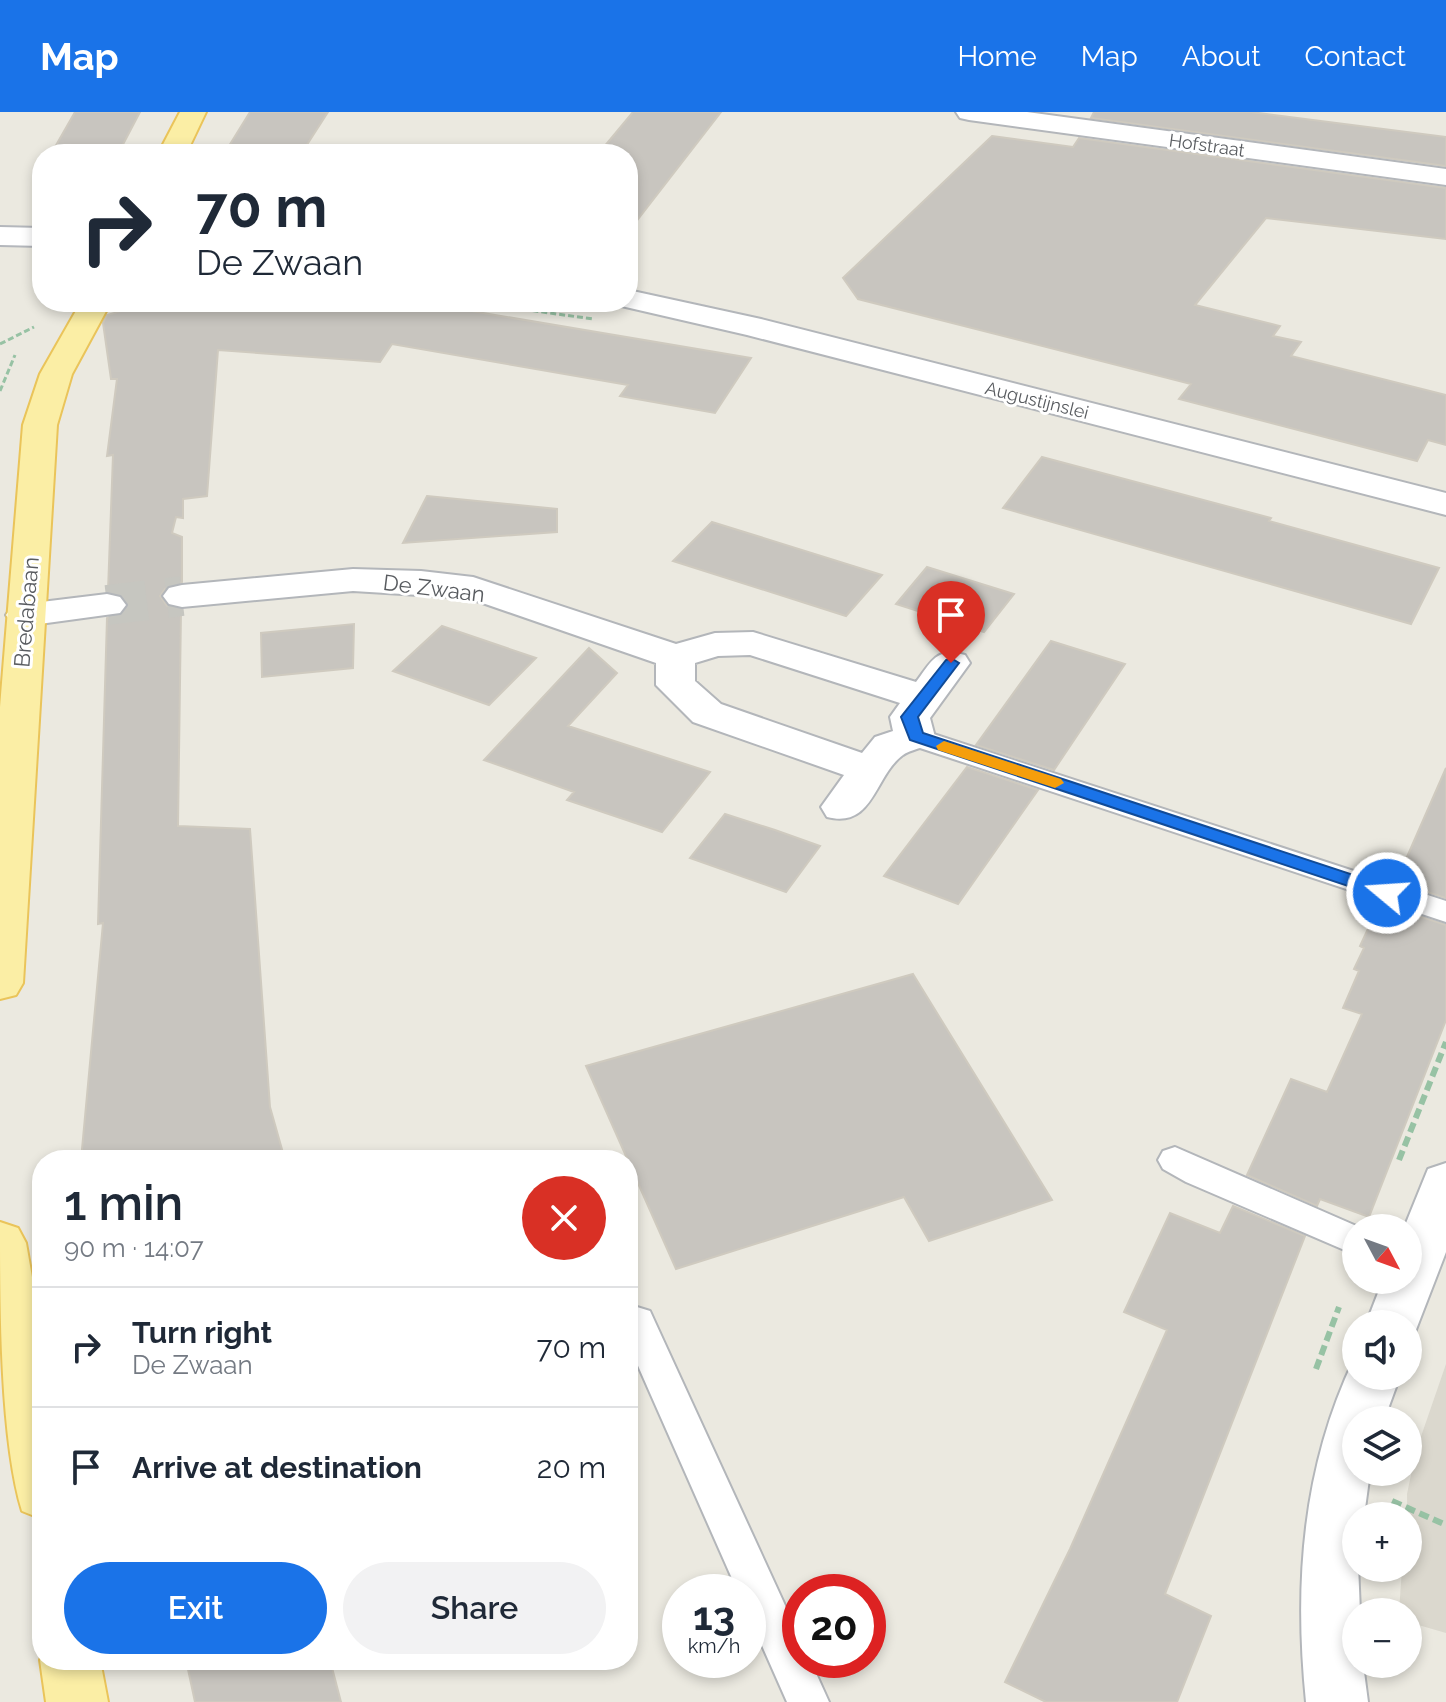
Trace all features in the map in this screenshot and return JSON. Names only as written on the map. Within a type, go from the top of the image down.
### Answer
[{"type":"main road","points":[[177,144],[193,112]]},
{"type":"main road","name":"Bredabaan","points":[[0,983],[40,425],[56,374],[90,312]]},
{"type":"main road","points":[[0,1243],[32,1433]]},
{"type":"main road","points":[[72,1670],[77,1702]]},
{"type":"street","name":"Hofstraat","points":[[969,112],[1446,177]]},
{"type":"street","points":[[0,236],[32,237]]},
{"type":"street","name":"Augustijnslei","points":[[638,301],[750,326],[1446,504]]},
{"type":"street","name":"De Zwaan","points":[[182,596],[353,580],[421,582],[473,588],[675,657]]},
{"type":"street","points":[[25,615],[107,605]]},
{"type":"street","points":[[870,770],[707,713],[676,685],[675,657],[715,645],[753,643],[925,698]]},
{"type":"street","points":[[842,807],[889,746],[915,737],[910,717],[951,663]]},
{"type":"street","points":[[1422,1242],[1446,1183]]},
{"type":"street","points":[[1337,1702],[1331,1660],[1329,1588],[1342,1473]]},
{"type":"lane","points":[[915,737],[1446,912]]},
{"type":"lane","points":[[1175,1160],[1198,1173],[1342,1235]]},
{"type":"lane","points":[[638,1324],[808,1702]]},
{"type":"path","points":[[0,344],[35,327]]},
{"type":"path","points":[[1394,1171],[1446,1042]]},
{"type":"shaded area","points":[[1446,1364],[1446,1633],[1422,1626],[1422,1598],[1400,1598],[1401,1582],[1422,1582],[1422,1502],[1407,1502],[1407,1494],[1409,1486],[1422,1486],[1422,1434]]},
{"type":"building","points":[[75,112],[140,112],[123,144],[57,144]]},
{"type":"building","points":[[250,112],[328,112],[307,144],[230,144]]},
{"type":"building","points":[[633,112],[721,112],[638,219],[638,144],[606,144]]},
{"type":"building","points":[[1094,112],[1251,112],[1446,137],[1446,166],[1091,118]]},
{"type":"building","points":[[992,136],[1073,147],[1079,138],[1446,188],[1446,239],[1266,218],[1195,305],[1280,326],[1273,336],[1301,342],[1291,356],[1446,395],[1446,445],[1428,440],[1417,461],[1179,399],[1191,384],[858,299],[843,278]]},
{"type":"building","points":[[117,312],[477,312],[751,358],[715,413],[620,396],[628,385],[392,344],[380,362],[218,350],[207,496],[183,499],[183,518],[176,517],[172,533],[182,537],[182,582],[168,585],[160,596],[167,606],[181,610],[178,826],[250,829],[270,1107],[282,1150],[82,1150],[103,923],[98,924],[107,618],[120,616],[129,605],[122,595],[108,591],[113,455],[107,456],[117,379],[111,379],[103,323],[107,315]]},
{"type":"building","points":[[1042,457],[1271,518],[1269,521],[1439,568],[1411,624],[1003,508]]},
{"type":"building","points":[[427,496],[557,509],[557,532],[403,543]]},
{"type":"building","points":[[712,522],[882,575],[846,616],[673,561]]},
{"type":"building","points":[[927,567],[1014,594],[984,632],[896,604]]},
{"type":"building","points":[[354,624],[353,668],[262,677],[261,633]]},
{"type":"building","points":[[442,626],[536,658],[489,705],[393,671]]},
{"type":"building","points":[[1051,641],[1125,664],[1054,770],[976,745]]},
{"type":"building","points":[[589,648],[617,673],[568,726],[710,772],[662,832],[567,800],[574,792],[484,760]]},
{"type":"building","points":[[967,767],[1038,790],[958,904],[884,876]]},
{"type":"building","points":[[1446,768],[1446,898],[1396,882]]},
{"type":"building","points":[[725,814],[820,846],[786,892],[690,858]]},
{"type":"building","points":[[1380,903],[1446,925],[1446,1020],[1370,1214],[1361,1214],[1320,1199],[1317,1206],[1247,1175],[1291,1079],[1327,1092],[1362,1014],[1343,1008],[1359,971],[1354,969],[1364,948],[1360,946]]},
{"type":"building","points":[[913,974],[1052,1200],[929,1241],[904,1197],[676,1269],[638,1183],[638,1150],[623,1150],[586,1066]]},
{"type":"building","points":[[1233,1206],[1305,1236],[1165,1594],[1211,1616],[1177,1702],[1046,1702],[1005,1682],[1070,1549],[1167,1330],[1124,1312],[1170,1213],[1220,1233]]},
{"type":"building","points":[[188,1670],[333,1670],[341,1702],[195,1702]]},
{"type":"tunnel","points":[[107,605],[182,596]]},
{"type":"slow traffic","points":[[944,746],[1055,783]]},
{"type":"route","points":[[951,663],[910,717],[915,737],[1387,893]]}]
